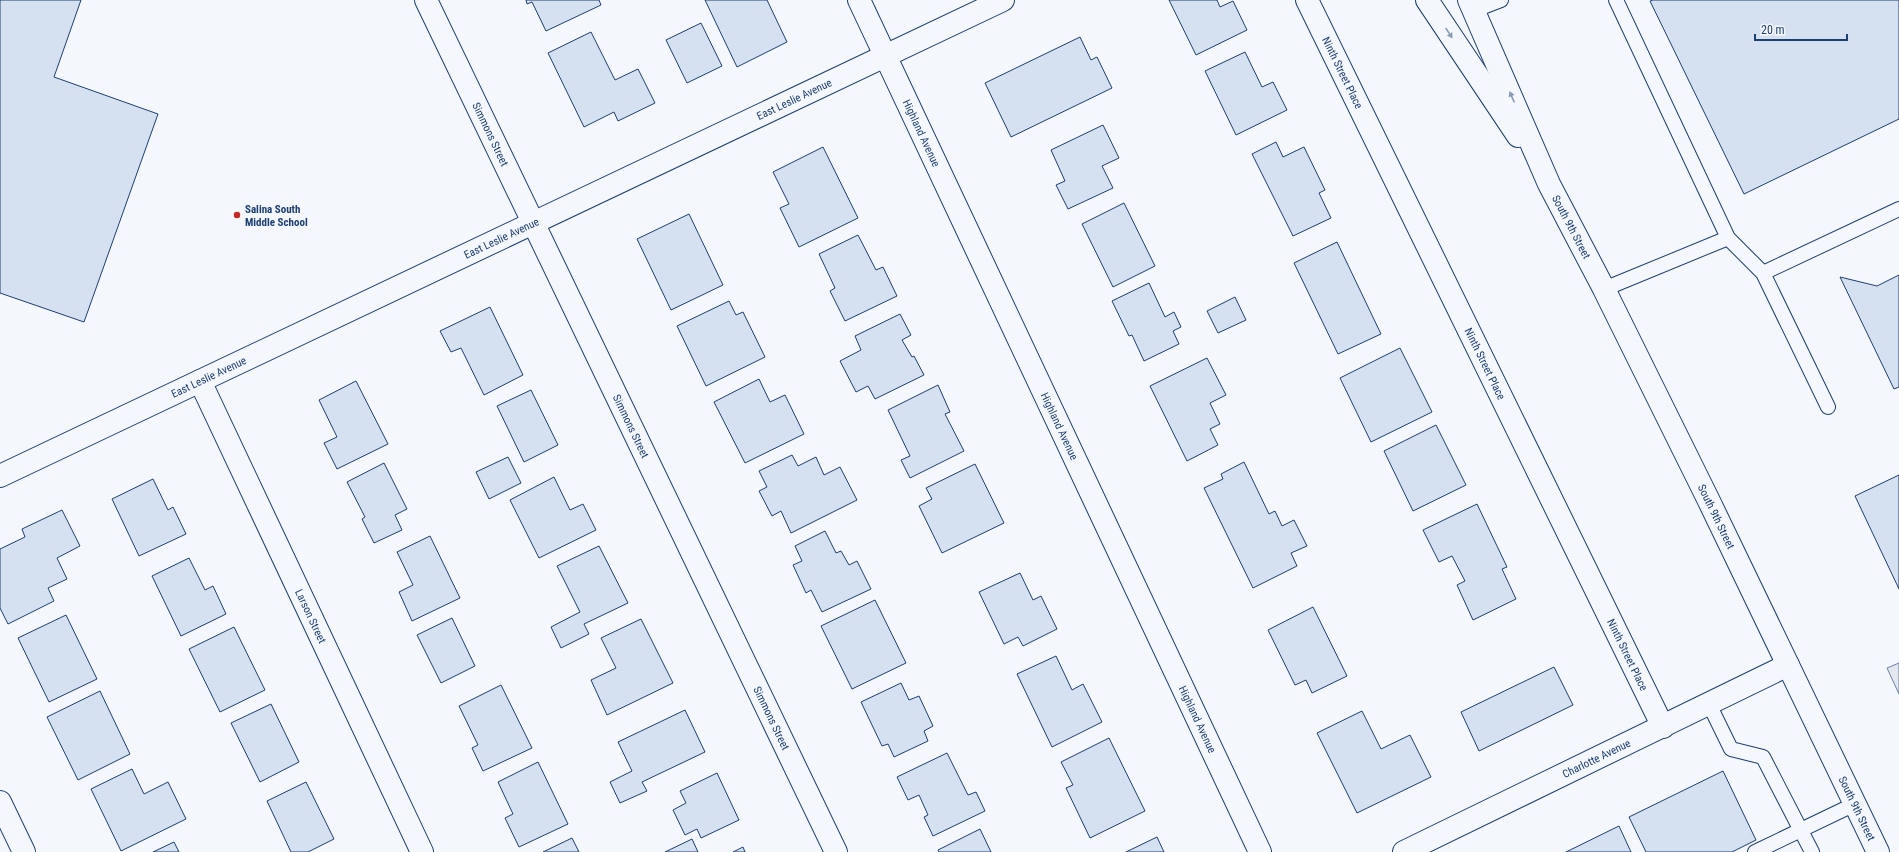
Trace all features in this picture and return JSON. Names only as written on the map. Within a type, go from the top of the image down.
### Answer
[{"type":"street","name":"Simmons Street","points":[[426,0],[836,852]]},
{"type":"street","name":"Highland Avenue","points":[[859,0],[1260,852]]},
{"type":"street","name":"East Leslie Avenue","points":[[0,476],[1002,0]]},
{"type":"street","name":"Ninth Street Place","points":[[1307,0],[1662,727]]},
{"type":"street","name":"South 9th Street","points":[[1427,0],[1549,184]]},
{"type":"street","name":"South 9th Street","points":[[1472,5],[1549,184],[1604,289],[1708,499],[1878,852]]},
{"type":"street","name":"Larson Street","points":[[200,382],[422,852]]},
{"type":"street","name":"Charlotte Avenue","points":[[1404,852],[1788,665]]},
{"type":"street","points":[[0,802],[24,852]]},
{"type":"lane","points":[[1472,5],[1501,0]]},
{"type":"lane","points":[[1616,0],[1728,238],[1763,273],[1828,407]]},
{"type":"lane","points":[[1763,273],[1899,209]]},
{"type":"lane","points":[[1604,289],[1728,238]]},
{"type":"lane","points":[[1709,704],[1730,749],[1764,757],[1812,852]]},
{"type":"lane","points":[[1755,852],[1855,804]]},
{"type":"shaded area","points":[[1899,663],[1899,694],[1887,668]]},
{"type":"building","points":[[0,0],[81,0],[54,77],[158,114],[84,322],[0,293]]},
{"type":"building","points":[[526,0],[599,0],[601,5],[546,31],[532,2],[527,4]]},
{"type":"building","points":[[705,0],[767,0],[787,42],[737,67]]},
{"type":"building","points":[[1169,0],[1217,0],[1220,7],[1233,1],[1247,30],[1196,55]]},
{"type":"building","points":[[1899,0],[1899,119],[1744,194],[1650,1]]},
{"type":"building","points":[[701,23],[722,66],[687,83],[666,40]]},
{"type":"building","points":[[591,32],[615,80],[638,69],[655,103],[618,121],[614,112],[584,127],[548,53]]},
{"type":"building","points":[[1080,37],[1091,60],[1097,57],[1112,88],[1011,137],[985,83]]},
{"type":"building","points":[[1245,52],[1262,87],[1273,82],[1287,110],[1236,135],[1205,71]]},
{"type":"building","points":[[1103,125],[1119,158],[1102,166],[1113,188],[1068,209],[1056,185],[1065,181],[1051,150]]},
{"type":"building","points":[[1276,142],[1283,157],[1304,147],[1325,190],[1319,193],[1331,218],[1293,236],[1252,154]]},
{"type":"building","points":[[823,147],[858,218],[799,247],[780,208],[789,204],[773,172]]},
{"type":"building","points":[[1124,203],[1155,266],[1113,287],[1082,224]]},
{"type":"building","points":[[689,214],[723,285],[671,310],[637,239]]},
{"type":"building","points":[[858,235],[876,270],[883,267],[897,296],[845,321],[830,291],[835,288],[819,254]]},
{"type":"building","points":[[1337,242],[1381,334],[1338,354],[1294,263]]},
{"type":"building","points":[[1899,275],[1899,387],[1894,389],[1840,277],[1877,286]]},
{"type":"building","points":[[1149,283],[1165,317],[1174,312],[1181,327],[1173,331],[1179,344],[1144,361],[1132,335],[1129,336],[1112,301]]},
{"type":"building","points":[[1235,297],[1246,320],[1218,333],[1207,311]]},
{"type":"building","points":[[729,301],[736,315],[743,312],[765,357],[706,386],[677,326]]},
{"type":"building","points":[[490,307],[523,375],[484,395],[461,348],[451,352],[440,331]]},
{"type":"building","points":[[900,314],[911,335],[902,340],[912,357],[914,356],[924,375],[875,399],[868,386],[856,392],[840,361],[861,350],[855,336]]},
{"type":"building","points":[[1400,348],[1432,412],[1371,442],[1340,378]]},
{"type":"building","points":[[1207,358],[1226,395],[1210,403],[1220,424],[1210,429],[1218,445],[1187,461],[1150,386]]},
{"type":"building","points":[[759,379],[770,402],[785,395],[804,434],[745,463],[714,402]]},
{"type":"building","points":[[356,381],[388,444],[337,469],[324,443],[337,437],[319,400]]},
{"type":"building","points":[[938,385],[950,412],[945,414],[964,451],[910,478],[901,460],[910,456],[888,410]]},
{"type":"building","points":[[531,390],[558,445],[524,462],[497,406]]},
{"type":"building","points":[[1436,425],[1466,485],[1413,511],[1384,451]]},
{"type":"building","points":[[792,455],[798,466],[816,457],[824,475],[840,467],[857,500],[791,533],[781,511],[772,516],[759,491],[767,487],[759,471]]},
{"type":"building","points":[[508,457],[521,483],[489,499],[476,472]]},
{"type":"building","points":[[1244,462],[1269,514],[1275,511],[1282,526],[1294,520],[1307,546],[1291,553],[1297,566],[1253,588],[1204,488],[1223,479],[1221,474]]},
{"type":"building","points":[[384,463],[407,509],[395,515],[402,530],[374,543],[362,519],[365,517],[347,482]]},
{"type":"building","points":[[975,464],[1004,523],[942,553],[919,506],[932,499],[926,488]]},
{"type":"building","points":[[1899,475],[1899,589],[1855,496]]},
{"type":"building","points":[[554,477],[570,510],[583,504],[596,530],[539,558],[510,500]]},
{"type":"building","points":[[153,479],[168,510],[173,507],[186,534],[139,556],[112,499]]},
{"type":"building","points":[[1477,504],[1507,567],[1502,569],[1516,599],[1473,620],[1457,585],[1465,581],[1452,556],[1439,562],[1423,530]]},
{"type":"building","points":[[62,510],[80,546],[57,558],[67,579],[48,588],[54,601],[8,624],[0,608],[0,549],[25,537],[22,529]]},
{"type":"building","points":[[825,531],[836,553],[841,551],[849,565],[857,561],[871,589],[822,612],[811,590],[806,593],[793,565],[802,561],[795,546]]},
{"type":"building","points":[[430,536],[460,598],[412,621],[399,592],[413,585],[397,552]]},
{"type":"building","points":[[599,546],[628,603],[584,624],[589,634],[561,648],[551,627],[580,612],[557,566]]},
{"type":"building","points":[[189,558],[205,590],[213,586],[226,614],[181,636],[152,576]]},
{"type":"building","points":[[1020,573],[1033,600],[1041,596],[1057,629],[1023,646],[1018,637],[1004,644],[979,592]]},
{"type":"building","points":[[875,600],[906,663],[852,689],[821,626]]},
{"type":"building","points":[[1313,607],[1347,676],[1312,693],[1306,680],[1295,685],[1268,630]]},
{"type":"building","points":[[66,615],[97,679],[49,702],[18,638]]},
{"type":"building","points":[[452,618],[475,666],[441,683],[417,635]]},
{"type":"building","points":[[641,619],[673,683],[607,715],[591,680],[616,668],[601,638]]},
{"type":"building","points":[[234,627],[265,690],[220,712],[189,649]]},
{"type":"building","points":[[1056,656],[1072,690],[1083,684],[1102,722],[1052,747],[1017,674]]},
{"type":"building","points":[[1554,667],[1573,705],[1479,751],[1461,712]]},
{"type":"building","points":[[901,683],[909,700],[919,696],[933,726],[924,731],[928,741],[894,757],[888,744],[882,746],[861,702]]},
{"type":"building","points":[[501,685],[532,748],[483,771],[472,748],[478,745],[459,706]]},
{"type":"building","points":[[100,691],[130,754],[78,780],[47,717]]},
{"type":"building","points":[[271,704],[299,762],[260,782],[231,723]]},
{"type":"building","points":[[685,710],[705,752],[642,782],[647,791],[620,803],[610,782],[632,771],[618,742]]},
{"type":"building","points":[[1362,711],[1381,749],[1410,735],[1431,777],[1357,813],[1317,733]]},
{"type":"building","points":[[1109,738],[1145,811],[1090,838],[1066,788],[1073,785],[1061,762]]},
{"type":"building","points":[[947,753],[968,795],[976,792],[985,811],[933,836],[924,817],[928,815],[919,795],[908,800],[897,777]]},
{"type":"building","points":[[538,762],[568,824],[519,847],[505,818],[513,814],[498,782]]},
{"type":"building","points":[[132,769],[144,794],[168,782],[186,819],[121,851],[91,789]]},
{"type":"building","points":[[1723,771],[1756,840],[1732,852],[1646,852],[1629,817]]},
{"type":"building","points":[[717,773],[739,820],[701,838],[697,829],[685,835],[673,810],[686,803],[680,791]]},
{"type":"building","points":[[306,782],[334,839],[308,852],[291,852],[267,801]]},
{"type":"building","points":[[1619,826],[1631,852],[1566,852]]},
{"type":"building","points":[[980,829],[991,852],[939,852],[938,850]]},
{"type":"building","points":[[1157,837],[1164,852],[1126,852]]},
{"type":"building","points":[[572,838],[579,852],[543,852]]},
{"type":"building","points":[[692,839],[698,852],[665,852]]},
{"type":"building","points":[[174,842],[179,852],[153,852]]},
{"type":"building","points":[[743,847],[745,852],[733,852]]},
{"type":"place","name":"Salina South Middle School","points":[[237,215]]}]
